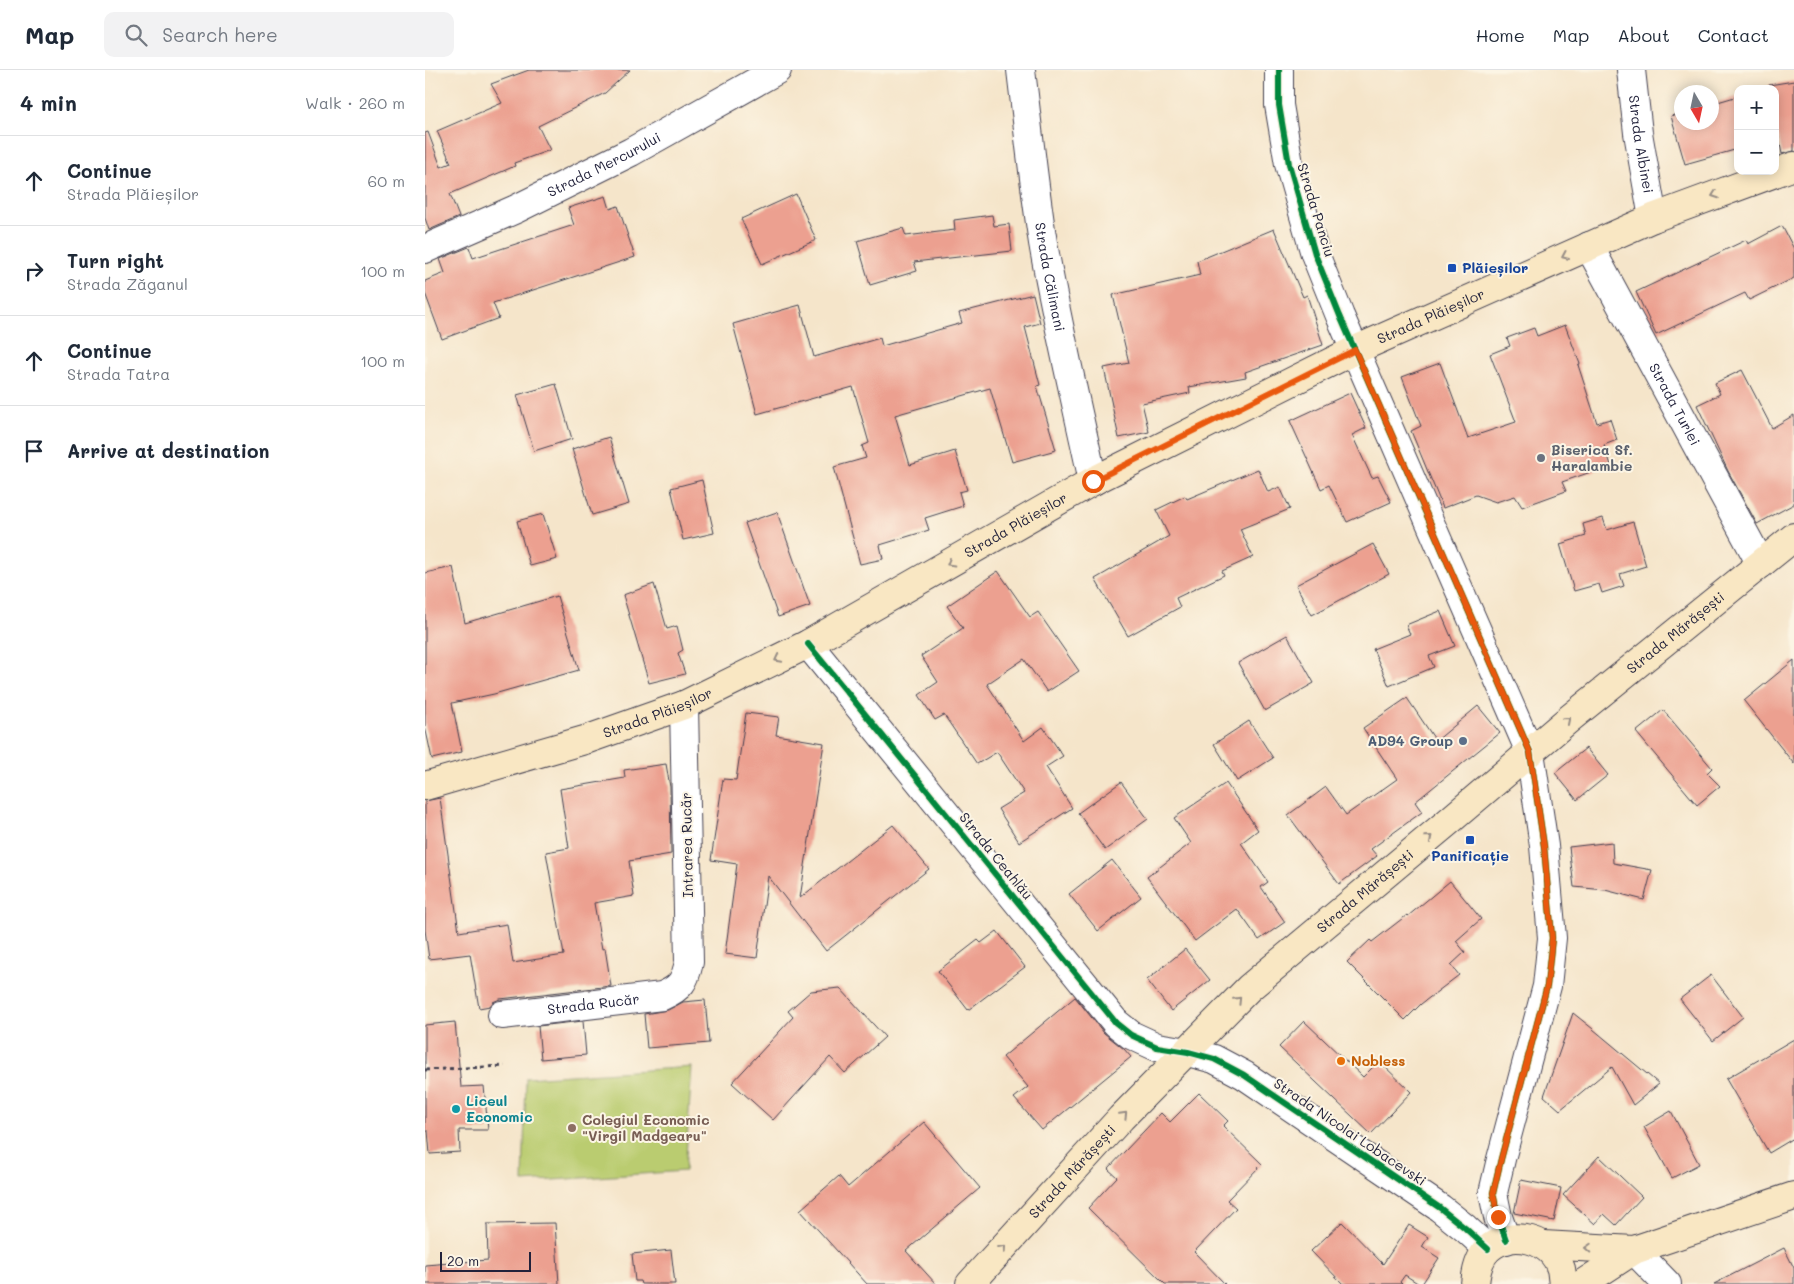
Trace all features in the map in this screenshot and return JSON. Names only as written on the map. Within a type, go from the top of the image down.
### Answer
[{"type":"main road","name":"Strada Plăieșilor","points":[[425,786],[588,739],[684,705],[808,644],[1093,481],[1355,350],[1653,218],[1794,166]]},
{"type":"main road","name":"Strada Mărășești","points":[[970,1284],[1121,1118],[1249,988],[1569,719],[1794,537]]},
{"type":"main road","points":[[1582,1284],[1634,1250],[1794,1196]]},
{"type":"main road","points":[[1475,1284],[1476,1272],[1482,1257],[1497,1244],[1519,1238],[1531,1240],[1543,1246],[1554,1256],[1561,1269],[1563,1284]]},
{"type":"main road","points":[[1543,1246],[1634,1250]]},
{"type":"street","name":"Strada Mercurului","points":[[425,249],[516,209],[631,152],[777,70]]},
{"type":"street","name":"Strada Călimani","points":[[1021,70],[1043,243],[1093,481]]},
{"type":"street","name":"Strada Panciu","points":[[1279,70],[1279,105],[1289,164],[1315,254],[1530,752],[1544,846],[1552,938],[1547,986],[1493,1193],[1498,1217],[1497,1244]]},
{"type":"street","name":"Strada Albinei","points":[[1631,70],[1638,133],[1653,218]]},
{"type":"street","name":"Strada Turlei","points":[[1589,246],[1761,564]]},
{"type":"street","name":"Strada Ceahlău","points":[[808,644],[1116,1023],[1131,1035],[1157,1047],[1188,1052]]},
{"type":"street","name":"Intrarea Rucăr","points":[[682,984],[687,974],[689,962],[684,705]]},
{"type":"street","name":"Strada Rucăr","points":[[502,1015],[663,996],[674,992],[682,984]]},
{"type":"street","name":"Strada Nicolai Lobacevski","points":[[1188,1052],[1214,1059],[1244,1075],[1440,1208],[1465,1228],[1497,1244]]},
{"type":"street","points":[[1634,1250],[1667,1284]]},
{"type":"path","points":[[425,1070],[505,1066]]},
{"type":"green space","points":[[692,1067],[685,1171],[523,1182],[526,1078]]},
{"type":"building","points":[[529,70],[630,70],[605,93],[538,126],[550,150],[514,163],[515,166],[450,194],[459,217],[429,230],[425,218],[425,133],[428,132],[441,167],[451,163],[437,131],[502,103],[491,84]]},
{"type":"building","points":[[1794,81],[1794,151],[1782,154],[1779,139],[1779,85],[1769,85]]},
{"type":"building","points":[[1734,97],[1734,150],[1685,164],[1675,130],[1719,130],[1719,102]]},
{"type":"building","points":[[1674,115],[1674,126],[1671,116]]},
{"type":"building","points":[[796,194],[816,240],[762,264],[741,219]]},
{"type":"building","points":[[606,196],[610,209],[618,206],[635,257],[493,303],[499,318],[442,339],[425,293],[425,281],[445,273],[440,259],[469,247],[473,258],[574,225],[568,208]]},
{"type":"building","points":[[992,215],[994,226],[1009,224],[1012,251],[914,262],[917,271],[870,285],[857,241],[903,228],[906,236],[955,230],[954,220]]},
{"type":"building","points":[[1782,226],[1794,249],[1794,278],[1749,300],[1745,293],[1656,335],[1636,292],[1746,240],[1748,244]]},
{"type":"building","points":[[1274,229],[1303,297],[1307,295],[1323,345],[1245,372],[1246,377],[1189,387],[1190,393],[1142,403],[1149,432],[1119,438],[1104,368],[1129,363],[1113,295],[1200,275],[1197,261]]},
{"type":"building","points":[[1033,294],[1040,323],[1025,327],[1040,385],[1037,386],[1056,450],[1012,462],[990,388],[895,415],[910,465],[955,451],[967,490],[959,492],[963,506],[925,518],[929,530],[880,545],[883,559],[860,564],[834,467],[866,458],[862,446],[869,443],[853,387],[757,414],[733,324],[800,305],[814,357],[880,338],[882,346],[962,323],[959,313]]},
{"type":"building","points":[[1565,325],[1580,364],[1578,365],[1597,423],[1610,419],[1617,440],[1604,445],[1611,465],[1562,482],[1566,491],[1522,507],[1515,496],[1496,502],[1476,495],[1443,508],[1411,431],[1421,426],[1402,377],[1440,363],[1468,438],[1516,422],[1490,354],[1510,346],[1507,338],[1534,328],[1537,336]]},
{"type":"building","points":[[1742,370],[1772,428],[1794,415],[1794,504],[1757,524],[1728,471],[1697,405],[1720,394],[1715,383]]},
{"type":"building","points":[[556,384],[572,439],[534,451],[517,395]]},
{"type":"building","points":[[1350,393],[1366,428],[1352,435],[1372,478],[1378,476],[1391,502],[1347,522],[1329,485],[1321,489],[1290,421]]},
{"type":"building","points":[[609,437],[629,504],[592,515],[572,449]]},
{"type":"building","points":[[1258,469],[1268,492],[1280,487],[1290,509],[1240,529],[1253,557],[1222,571],[1224,575],[1176,598],[1180,607],[1128,636],[1095,579],[1169,536],[1156,510],[1185,496],[1187,499]]},
{"type":"building","points":[[702,480],[714,533],[683,540],[671,488]]},
{"type":"building","points":[[777,512],[810,606],[778,617],[745,523]]},
{"type":"building","points":[[543,514],[557,559],[530,566],[517,521]]},
{"type":"building","points":[[1603,518],[1607,530],[1633,522],[1646,566],[1620,574],[1624,586],[1602,593],[1599,584],[1574,591],[1560,544],[1586,536],[1583,524]]},
{"type":"building","points":[[1373,544],[1389,574],[1312,615],[1296,585]]},
{"type":"building","points":[[453,567],[465,623],[557,596],[579,670],[494,694],[452,703],[462,752],[432,759],[425,726],[425,573]]},
{"type":"building","points":[[998,571],[1030,617],[1038,612],[1079,671],[1047,692],[1024,659],[987,684],[1024,741],[1043,727],[1063,756],[1046,767],[1072,808],[1019,842],[998,809],[1024,793],[997,752],[977,764],[944,715],[935,720],[919,695],[938,682],[921,656],[963,628],[947,606]]},
{"type":"building","points":[[654,584],[667,629],[677,626],[683,650],[678,653],[685,674],[649,683],[623,595]]},
{"type":"building","points":[[1440,611],[1455,646],[1429,656],[1434,667],[1389,686],[1373,649],[1410,634],[1406,625]]},
{"type":"building","points":[[1287,635],[1314,683],[1265,711],[1238,663]]},
{"type":"building","points":[[1794,660],[1794,764],[1744,701]]},
{"type":"building","points":[[1407,698],[1436,741],[1478,706],[1500,733],[1415,802],[1422,812],[1371,849],[1377,856],[1339,884],[1288,815],[1326,787],[1346,815],[1397,779],[1363,728]]},
{"type":"building","points":[[1663,710],[1712,768],[1707,773],[1720,786],[1697,805],[1636,732]]},
{"type":"building","points":[[746,713],[779,717],[776,735],[824,743],[800,898],[893,825],[929,869],[826,951],[768,876],[757,958],[725,954],[737,864],[711,860],[723,779],[736,780]]},
{"type":"building","points":[[1249,721],[1273,758],[1237,781],[1214,744]]},
{"type":"building","points":[[1586,748],[1608,775],[1577,800],[1555,773]]},
{"type":"building","points":[[666,764],[670,787],[671,854],[629,861],[634,896],[594,903],[602,949],[605,948],[611,986],[500,999],[493,1002],[490,1006],[479,1008],[470,954],[429,959],[425,930],[425,801],[440,798],[459,932],[507,924],[513,963],[564,955],[546,852],[569,848],[560,789],[625,778],[624,770]]},
{"type":"building","points":[[1121,782],[1148,819],[1105,850],[1078,813]]},
{"type":"building","points":[[1226,783],[1258,830],[1241,843],[1268,882],[1261,887],[1285,922],[1259,940],[1237,909],[1195,941],[1147,877],[1191,843],[1174,818]]},
{"type":"building","points":[[1612,842],[1613,863],[1652,870],[1644,900],[1605,890],[1574,887],[1569,847]]},
{"type":"building","points":[[1112,860],[1141,897],[1098,931],[1069,894]]},
{"type":"building","points":[[1450,881],[1481,919],[1456,941],[1465,952],[1451,965],[1459,975],[1421,1004],[1405,1020],[1347,962],[1370,940],[1372,942],[1408,916]]},
{"type":"building","points":[[997,931],[1025,967],[968,1010],[938,971],[978,940],[981,943]]},
{"type":"building","points":[[1185,949],[1210,980],[1171,1011],[1147,980]]},
{"type":"building","points":[[1711,975],[1743,1017],[1713,1041],[1680,999]]},
{"type":"building","points":[[840,988],[885,1037],[845,1073],[830,1057],[773,1120],[732,1083],[793,1017],[788,1011],[811,991]]},
{"type":"building","points":[[1075,997],[1104,1033],[1131,1057],[1042,1130],[1014,1098],[1028,1087],[1003,1057]]},
{"type":"building","points":[[705,1000],[709,1043],[647,1048],[644,1014],[668,1010],[683,1002]]},
{"type":"building","points":[[1573,1013],[1659,1084],[1633,1105],[1612,1067],[1560,1110],[1544,1096]]},
{"type":"building","points":[[583,1021],[586,1055],[541,1059],[538,1026]]},
{"type":"building","points":[[1304,1021],[1363,1077],[1379,1061],[1411,1092],[1371,1134],[1279,1047]]},
{"type":"building","name":"Liceul Economic","points":[[455,1022],[461,1087],[484,1086],[488,1130],[459,1130],[460,1152],[430,1154],[428,1131],[425,1131],[425,1025]]},
{"type":"building","points":[[1794,1039],[1794,1138],[1769,1153],[1726,1079]]},
{"type":"building","points":[[1199,1093],[1228,1121],[1223,1126],[1262,1164],[1227,1200],[1236,1208],[1194,1252],[1225,1284],[1165,1284],[1088,1208],[1117,1177],[1108,1169],[1161,1113],[1170,1122]]},
{"type":"building","points":[[1671,1111],[1699,1164],[1672,1178],[1644,1127]]},
{"type":"building","points":[[924,1122],[980,1188],[906,1251],[936,1284],[867,1284],[800,1210],[839,1176],[848,1187]]},
{"type":"building","points":[[1599,1156],[1642,1197],[1616,1225],[1604,1214],[1595,1224],[1563,1195]]},
{"type":"building","points":[[1521,1180],[1561,1188],[1554,1221],[1514,1213]]},
{"type":"building","points":[[1342,1222],[1383,1264],[1409,1225],[1428,1237],[1422,1247],[1439,1258],[1422,1284],[1405,1275],[1400,1282],[1402,1284],[1343,1284],[1311,1251]]},
{"type":"building","points":[[555,1223],[559,1284],[425,1284],[425,1265],[488,1260],[487,1224]]},
{"type":"building","points":[[1784,1248],[1794,1268],[1794,1284],[1714,1284]]},
{"type":"building","points":[[671,1250],[675,1284],[641,1284],[640,1281],[635,1281],[632,1254]]},
{"type":"cycle path","points":[[1279,70],[1279,105],[1289,164],[1315,254],[1340,316],[1530,752],[1544,846],[1552,938],[1547,986],[1493,1193],[1498,1217],[1506,1240]]},
{"type":"cycle path","points":[[808,644],[1116,1023],[1131,1035],[1157,1047],[1214,1059],[1244,1075],[1440,1208],[1488,1249]]},
{"type":"place","name":"Plăieșilor","points":[[1452,268]]},
{"type":"place","name":"Biserica Sf. Haralambie","points":[[1541,458]]},
{"type":"place","name":"AD94 Group","points":[[1463,741]]},
{"type":"place","name":"Panificație","points":[[1470,840]]},
{"type":"place","name":"Nobless","points":[[1341,1061]]},
{"type":"place","name":"Liceul Economic","points":[[456,1109]]},
{"type":"place","name":"Colegiul Economic \"Virgil Madgearu\"","points":[[572,1128]]},
{"type":"route","points":[[1093,481],[1355,350],[1530,752],[1544,846],[1552,938],[1547,986],[1493,1193],[1498,1217]]}]
